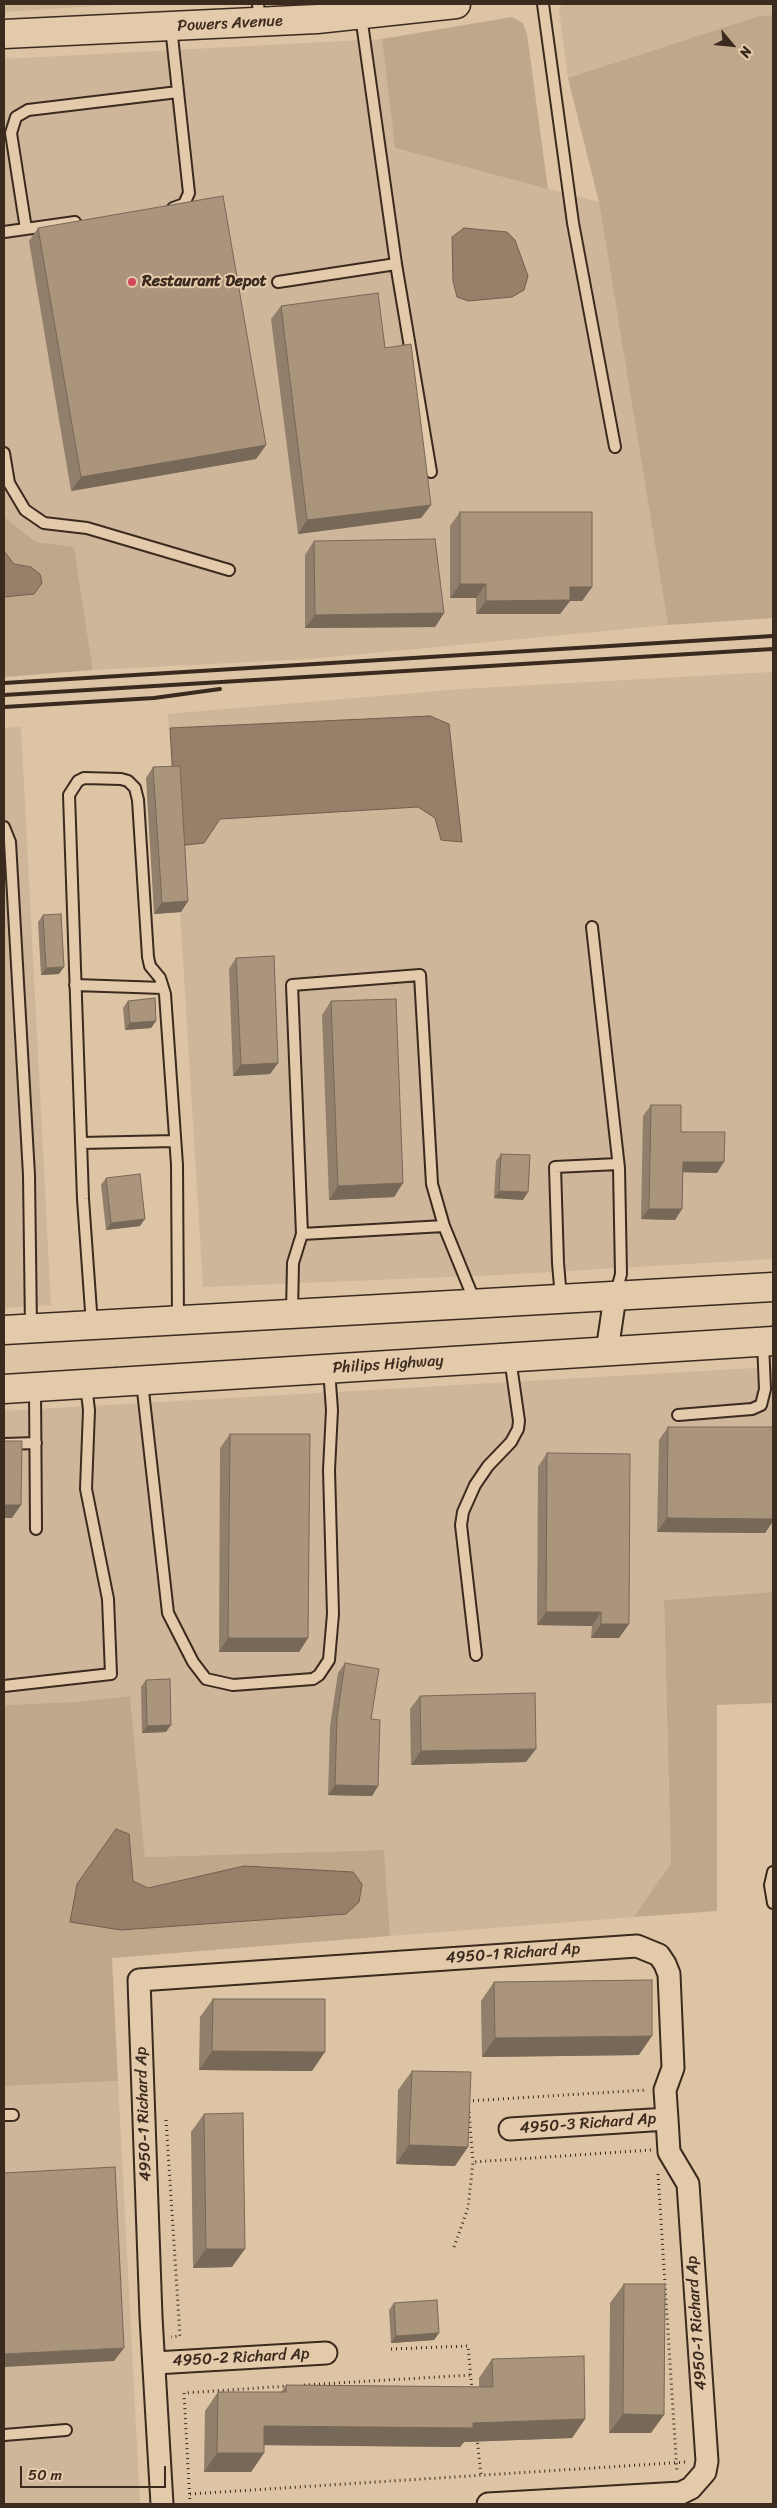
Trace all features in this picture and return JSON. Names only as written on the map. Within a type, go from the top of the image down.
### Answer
[{"type":"main road","name":"Powers Avenue","points":[[4,34],[171,27],[259,13],[361,15],[391,8],[456,4]]},
{"type":"main road","points":[[4,1330],[475,1302],[615,1297],[773,1287]]},
{"type":"main road","name":"Philips Highway","points":[[4,1389],[768,1341]]},
{"type":"street","points":[[606,1351],[615,1297]]},
{"type":"street","name":"4950-1 Richard Ap","points":[[162,2504],[153,2339],[139,1980],[636,1946],[659,1955],[669,1974],[673,2068],[666,2090],[669,2152],[688,2184],[707,2461],[700,2481],[691,2488],[679,2493],[488,2504]]},
{"type":"street","name":"4950-3 Richard Ap","points":[[510,2129],[667,2119]]},
{"type":"street","name":"4950-2 Richard Ap","points":[[155,2363],[326,2353]]},
{"type":"lane","points":[[543,4],[574,223],[615,447]]},
{"type":"lane","points":[[361,15],[396,264],[431,472]]},
{"type":"lane","points":[[164,210],[184,204],[189,193],[171,27]]},
{"type":"lane","points":[[26,229],[11,133],[16,117],[28,110],[178,92]]},
{"type":"lane","points":[[4,232],[85,220]]},
{"type":"lane","points":[[278,282],[396,264]]},
{"type":"lane","points":[[4,453],[9,484],[25,510],[44,523],[87,528],[229,570]]},
{"type":"lane","points":[[92,1325],[81,1142],[69,795],[78,781],[84,778],[121,779],[128,781],[135,788],[138,800],[148,957],[150,966],[160,978],[163,988],[175,1140],[178,1320]]},
{"type":"lane","points":[[4,827],[10,842],[29,1175],[30,1329]]},
{"type":"lane","points":[[592,927],[618,1164],[621,1274],[615,1297]]},
{"type":"lane","points":[[292,1313],[293,1263],[302,1234],[292,985],[420,975],[432,1184],[444,1226],[475,1302]]},
{"type":"lane","points":[[75,985],[163,988]]},
{"type":"lane","points":[[81,1142],[175,1140]]},
{"type":"lane","points":[[561,1299],[555,1167],[618,1164]]},
{"type":"lane","points":[[302,1234],[444,1226]]},
{"type":"lane","points":[[678,1415],[752,1408],[761,1405],[765,1389],[768,1341]]},
{"type":"lane","points":[[476,1655],[461,1525],[463,1512],[474,1485],[488,1466],[511,1442],[518,1429],[519,1421],[510,1357]]},
{"type":"lane","points":[[142,1380],[168,1613],[192,1662],[206,1679],[233,1685],[312,1679],[319,1675],[329,1660],[333,1614],[329,1470],[332,1410],[329,1368]]},
{"type":"lane","points":[[4,1686],[111,1674],[108,1599],[86,1488],[89,1410],[85,1384]]},
{"type":"lane","points":[[35,1387],[36,1529]]},
{"type":"lane","points":[[4,1444],[36,1443]]},
{"type":"lane","points":[[773,1872],[770,1885],[773,1903]]},
{"type":"lane","points":[[4,2435],[66,2430]]},
{"type":"path","points":[[454,2247],[468,2208],[473,2162],[468,2100],[654,2090]]},
{"type":"path","points":[[153,2339],[180,2336],[166,2110]]},
{"type":"path","points":[[473,2162],[658,2150]]},
{"type":"path","points":[[658,2165],[679,2493]]},
{"type":"path","points":[[391,2350],[468,2346],[473,2394]]},
{"type":"path","points":[[300,2386],[471,2375]]},
{"type":"path","points":[[190,2504],[184,2393],[290,2386]]},
{"type":"path","points":[[476,2433],[481,2475]]},
{"type":"path","points":[[190,2494],[707,2461]]},
{"type":"shaded area","points":[[4,4],[127,4],[4,12]]},
{"type":"shaded area","points":[[563,4],[773,4],[773,15],[759,16],[568,78],[559,9]]},
{"type":"shaded area","points":[[773,15],[773,618],[668,625],[599,202],[568,78],[759,16]]},
{"type":"shaded area","points":[[512,17],[523,23],[527,34],[548,189],[395,148],[382,39]]},
{"type":"shaded area","points":[[382,39],[395,148],[599,202],[668,625],[309,659],[93,670],[74,547],[36,542],[4,517],[4,59]]},
{"type":"shaded area","points":[[464,228],[507,232],[515,240],[528,276],[524,290],[512,297],[468,301],[457,297],[453,281],[452,237]]},
{"type":"shaded area","points":[[4,517],[36,542],[74,547],[93,670],[4,677],[4,597],[34,594],[42,583],[40,573],[31,567],[14,564],[4,551]]},
{"type":"shaded area","points":[[4,551],[14,564],[31,567],[40,574],[42,583],[34,594],[4,597]]},
{"type":"shaded area","points":[[773,672],[773,1259],[498,1275],[203,1287],[168,714],[461,689]]},
{"type":"shaded area","points":[[430,716],[449,724],[462,842],[441,840],[435,818],[418,807],[220,819],[204,843],[177,846],[170,728]]},
{"type":"shaded area","points":[[21,727],[51,1305],[4,1308],[4,728]]},
{"type":"shaded area","points":[[773,1367],[773,1592],[664,1600],[671,1863],[634,1917],[390,1936],[384,1850],[145,1857],[130,1696],[76,1702],[4,1705],[4,1411]]},
{"type":"shaded area","points":[[773,1592],[773,1703],[717,1705],[717,1911],[634,1917],[671,1863],[664,1600]]},
{"type":"shaded area","points":[[130,1696],[145,1857],[384,1850],[390,1936],[112,1958],[118,2081],[4,2086],[4,1705],[76,1702]],"holes":[[[129,1834],[133,1881],[148,1888],[244,1866],[70,1922]]]},
{"type":"shaded area","points":[[116,1829],[129,1834],[133,1881],[148,1888],[244,1866],[353,1872],[362,1884],[359,1902],[346,1914],[121,1930],[70,1922],[77,1884]]},
{"type":"shaded area","points":[[118,2081],[140,2504],[4,2504],[4,2086]]},
{"type":"building","points":[[223,196],[266,445],[81,477],[38,228]]},
{"type":"building","points":[[378,293],[385,348],[411,344],[431,505],[307,520],[281,306]]},
{"type":"building","points":[[460,512],[592,512],[592,587],[570,587],[570,600],[486,601],[486,584],[460,584]]},
{"type":"building","points":[[435,539],[444,613],[315,615],[314,541]]},
{"type":"building","points":[[180,766],[188,901],[162,903],[153,767]]},
{"type":"building","points":[[61,914],[64,967],[46,968],[43,915]]},
{"type":"building","points":[[274,956],[278,1063],[241,1065],[236,958]]},
{"type":"building","points":[[155,998],[156,1021],[130,1023],[128,1001]]},
{"type":"building","points":[[396,999],[403,1183],[338,1186],[331,1001]]},
{"type":"building","points":[[651,1105],[681,1105],[681,1132],[725,1132],[724,1162],[683,1162],[682,1209],[649,1209]]},
{"type":"building","points":[[501,1154],[530,1155],[528,1192],[499,1191]]},
{"type":"building","points":[[140,1174],[145,1219],[111,1223],[106,1178]]},
{"type":"building","points":[[668,1427],[773,1427],[773,1519],[667,1518]]},
{"type":"building","points":[[230,1434],[310,1434],[308,1638],[228,1638]]},
{"type":"building","points":[[4,1441],[22,1441],[21,1505],[4,1505]]},
{"type":"building","points":[[547,1453],[630,1454],[629,1624],[601,1624],[601,1612],[546,1612]]},
{"type":"building","points":[[345,1663],[379,1669],[371,1719],[380,1720],[378,1786],[335,1785],[337,1717]]},
{"type":"building","points":[[170,1679],[171,1725],[147,1726],[146,1680]]},
{"type":"building","points":[[535,1693],[536,1749],[421,1751],[420,1696]]},
{"type":"building","points":[[652,1980],[652,2036],[495,2038],[494,1982]]},
{"type":"building","points":[[213,1999],[325,1999],[325,2052],[212,2051]]},
{"type":"building","points":[[412,2071],[471,2072],[468,2147],[409,2145]]},
{"type":"building","points":[[243,2113],[245,2249],[206,2249],[204,2114]]},
{"type":"building","points":[[115,2167],[124,2348],[4,2354],[4,2173]]},
{"type":"building","points":[[624,2284],[665,2284],[664,2415],[623,2414]]},
{"type":"building","points":[[437,2300],[439,2333],[396,2336],[394,2303]]},
{"type":"building","points":[[584,2356],[585,2419],[473,2423],[473,2428],[264,2426],[264,2453],[217,2453],[218,2392],[286,2392],[286,2385],[493,2387],[492,2359]]},
{"type":"railway","points":[[4,683],[773,636]]},
{"type":"railway","points":[[4,695],[773,649]]},
{"type":"railway","points":[[4,707],[154,698],[220,689]]},
{"type":"place","name":"Restaurant Depot","points":[[132,282]]}]
